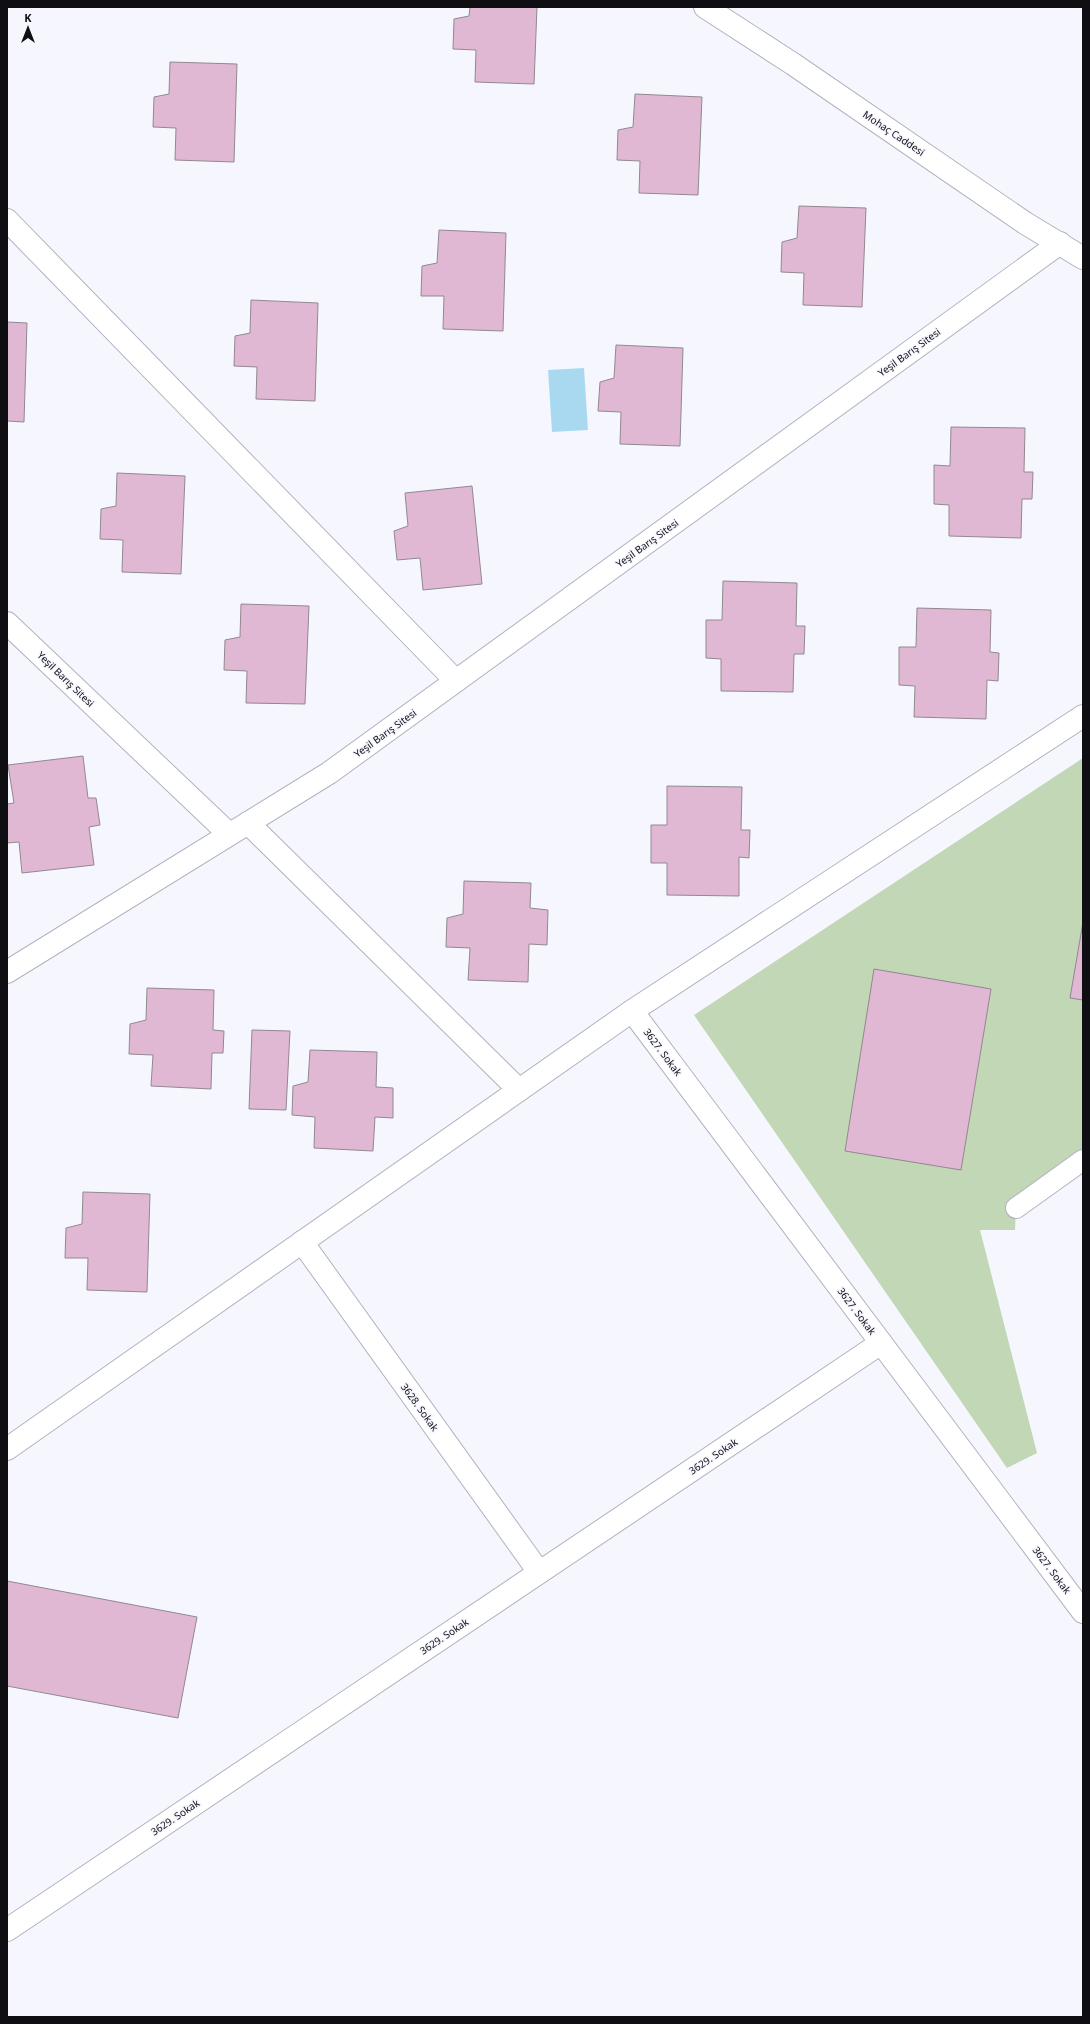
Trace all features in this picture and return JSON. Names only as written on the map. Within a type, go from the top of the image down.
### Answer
[{"type":"street","name":"Mohaç Caddesi","points":[[704,7],[793,64],[1025,222],[1083,258]]},
{"type":"street","points":[[7,220],[456,682]]},
{"type":"street","name":"Yeşil Barış Sitesi","points":[[8,968],[329,773],[1060,243]]},
{"type":"street","name":"Yeşil Barış Sitesi","points":[[7,623],[229,834]]},
{"type":"street","points":[[7,1449],[632,1011],[1083,716]]},
{"type":"street","points":[[248,823],[519,1090]]},
{"type":"street","name":"3627. Sokak","points":[[632,1011],[1083,1612]]},
{"type":"street","name":"3628. Sokak","points":[[302,1242],[539,1572]]},
{"type":"street","name":"3629. Sokak","points":[[7,1930],[881,1343]]},
{"type":"lane","points":[[1016,1208],[1083,1160]]},
{"type":"green space","points":[[1083,758],[1083,1160],[1016,1208],[1015,1230],[980,1230],[1037,1453],[1007,1468],[694,1015]]},
{"type":"water","points":[[584,368],[588,430],[552,432],[548,370]]},
{"type":"building","points":[[470,7],[537,7],[534,84],[475,82],[476,50],[453,49],[454,19],[469,16]]},
{"type":"building","points":[[170,62],[237,64],[234,162],[175,160],[176,128],[153,127],[154,97],[169,94]]},
{"type":"building","points":[[635,94],[702,97],[698,195],[639,193],[640,161],[617,160],[618,130],[633,127]]},
{"type":"building","points":[[799,206],[866,208],[862,307],[803,305],[804,273],[781,272],[782,242],[797,238]]},
{"type":"building","points":[[439,230],[506,233],[503,331],[443,329],[444,296],[421,296],[422,266],[437,263]]},
{"type":"building","points":[[251,300],[318,303],[315,401],[256,399],[257,367],[234,366],[235,336],[250,333]]},
{"type":"building","points":[[7,322],[27,323],[24,422],[7,421]]},
{"type":"building","points":[[616,345],[683,348],[680,446],[620,444],[621,412],[598,411],[600,382],[614,378]]},
{"type":"building","points":[[951,427],[1025,428],[1024,472],[1033,472],[1032,499],[1022,499],[1021,538],[949,536],[949,505],[934,504],[934,465],[950,466]]},
{"type":"building","points":[[117,473],[185,476],[181,574],[122,572],[123,540],[100,539],[101,509],[116,506]]},
{"type":"building","points":[[472,486],[482,584],[423,590],[420,558],[397,560],[394,531],[408,526],[405,493]]},
{"type":"building","points":[[723,581],[797,583],[796,626],[805,626],[804,654],[794,654],[793,692],[721,691],[721,659],[706,658],[706,620],[722,620]]},
{"type":"building","points":[[241,604],[309,606],[305,704],[246,703],[247,671],[224,670],[225,640],[240,637]]},
{"type":"building","points":[[917,608],[991,610],[990,652],[999,653],[998,681],[987,680],[986,719],[914,717],[915,686],[899,685],[899,647],[916,647]]},
{"type":"building","points":[[83,756],[88,798],[96,798],[100,825],[89,827],[94,865],[22,873],[19,842],[7,843],[7,804],[14,803],[8,765]]},
{"type":"building","points":[[667,786],[742,787],[741,830],[750,830],[749,858],[739,857],[739,896],[667,895],[667,863],[651,863],[651,825],[667,825]]},
{"type":"building","points":[[464,881],[531,883],[530,908],[548,910],[547,945],[529,944],[528,982],[468,980],[470,948],[446,947],[447,918],[463,914]]},
{"type":"building","points":[[1083,922],[1083,1000],[1070,998]]},
{"type":"building","points":[[874,969],[991,989],[961,1170],[845,1151]]},
{"type":"building","points":[[147,988],[214,990],[213,1030],[224,1031],[223,1053],[212,1053],[211,1089],[151,1086],[153,1055],[129,1054],[130,1024],[146,1020]]},
{"type":"building","points":[[252,1030],[290,1031],[286,1110],[249,1109]]},
{"type":"building","points":[[310,1050],[377,1052],[376,1087],[393,1088],[393,1118],[375,1117],[373,1151],[314,1148],[315,1117],[292,1115],[293,1086],[308,1082]]},
{"type":"building","points":[[83,1192],[150,1194],[147,1292],[87,1290],[88,1258],[65,1258],[66,1228],[82,1224]]},
{"type":"building","points":[[7,1581],[197,1617],[178,1718],[7,1686]]}]
